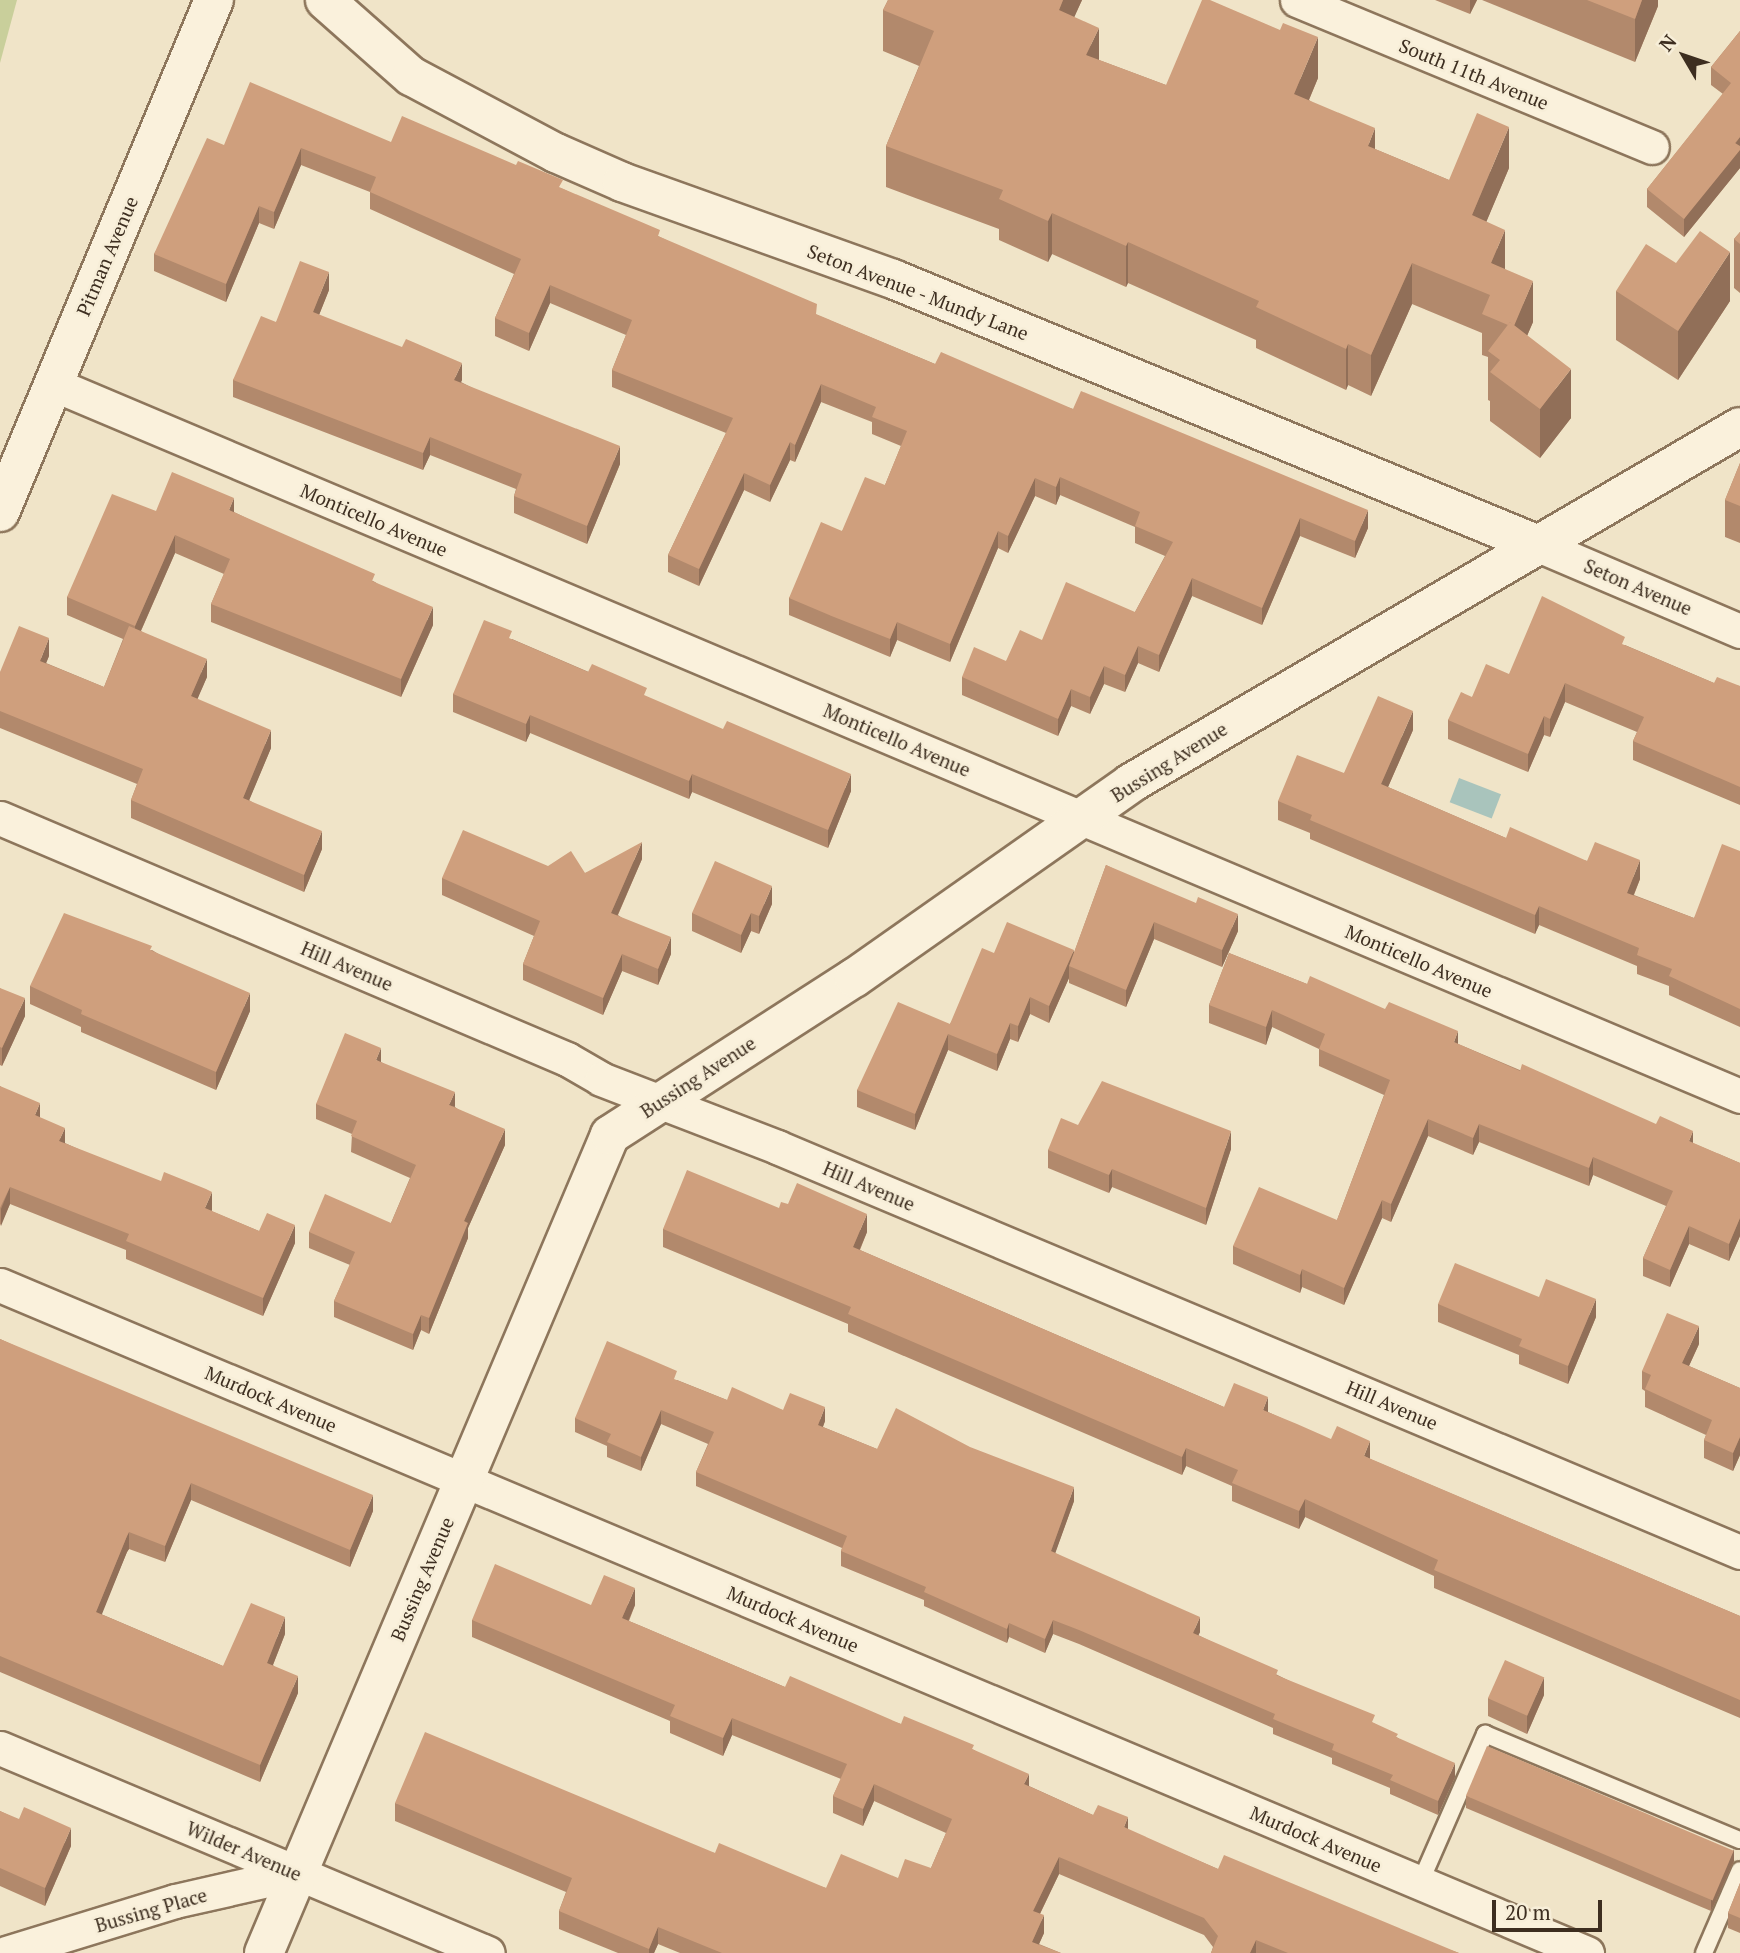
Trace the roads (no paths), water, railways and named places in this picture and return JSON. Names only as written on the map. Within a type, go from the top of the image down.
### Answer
[{"type":"street","name":"Pitman Avenue","points":[[2,500],[54,384],[214,0]]},
{"type":"street","name":"Seton Avenue - Mundy Lane","points":[[325,0],[411,76],[556,153],[622,182],[892,279],[1536,544]]},
{"type":"street","name":"South 11th Avenue","points":[[1297,0],[1652,147]]},
{"type":"street","name":"Monticello Avenue","points":[[54,384],[1740,1096]]},
{"type":"street","name":"Bussing Avenue","points":[[264,1953],[610,1135],[854,978],[1131,783],[1740,427]]},
{"type":"street","name":"Seton Avenue","points":[[1536,544],[1740,631]]},
{"type":"street","name":"Hill Avenue","points":[[0,818],[567,1059],[658,1104],[777,1147],[1740,1552]]},
{"type":"street","name":"Murdock Avenue","points":[[0,1285],[1587,1953]]},
{"type":"street","name":"Wilder Avenue","points":[[0,1748],[488,1953]]},
{"type":"street","name":"Bussing Place","points":[[6,1953],[175,1901],[298,1873]]},
{"type":"lane","points":[[1420,1883],[1485,1734],[1740,1840]]},
{"type":"lane","points":[[1704,1953],[1740,1870]]},
{"type":"water","points":[[1459,778],[1501,794],[1492,818],[1450,802]]}]
